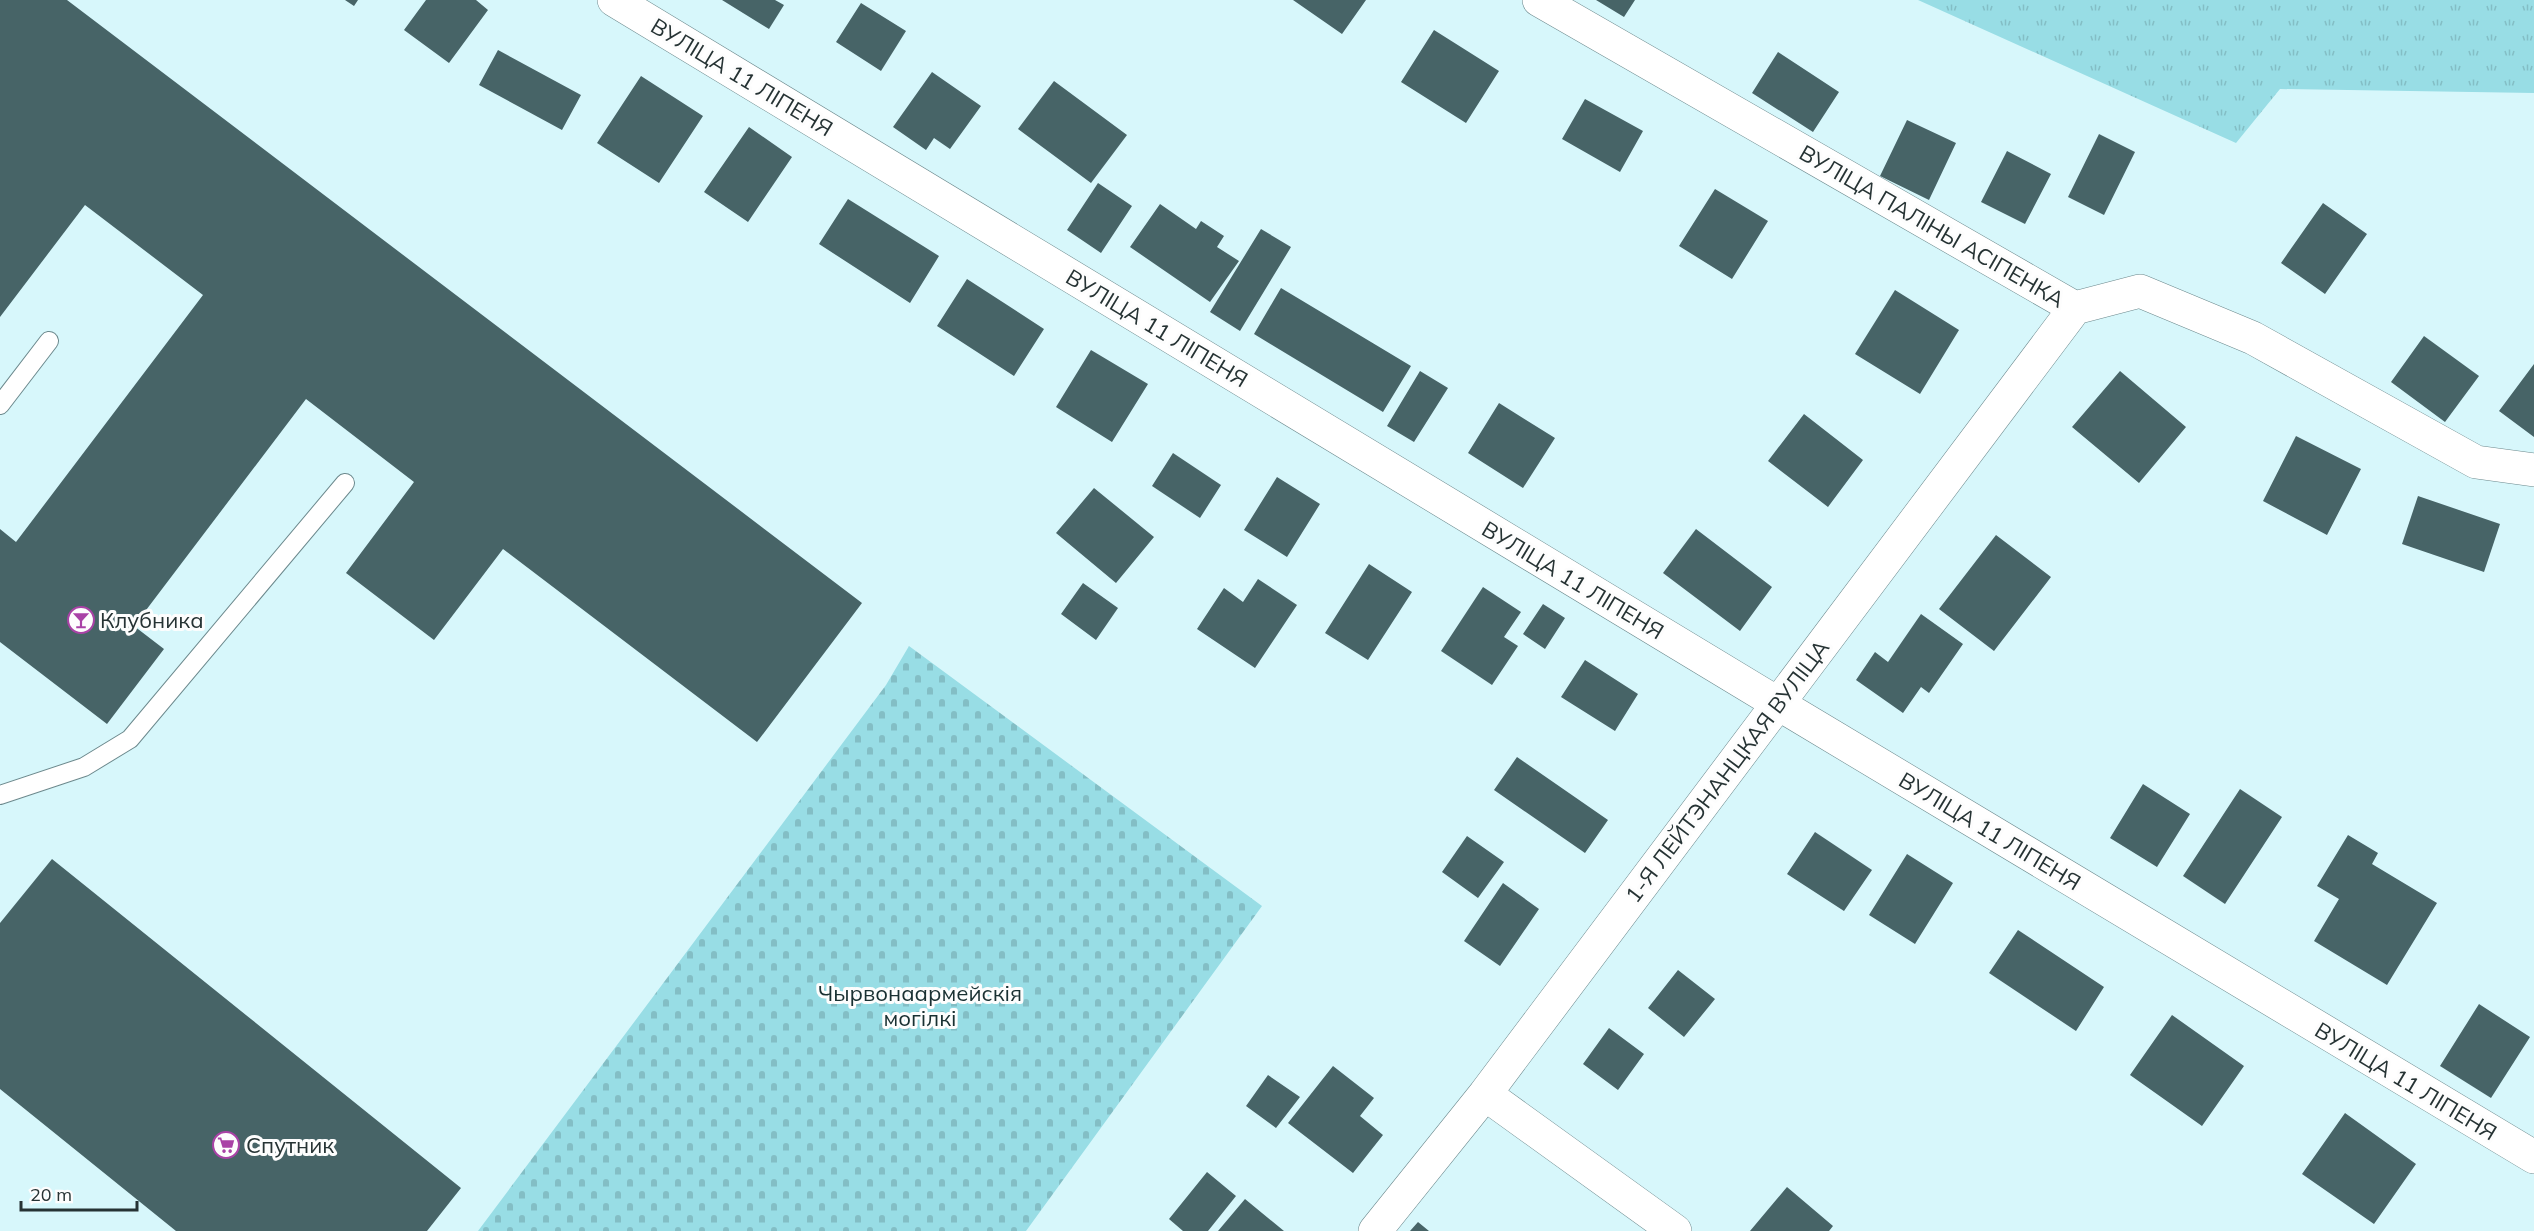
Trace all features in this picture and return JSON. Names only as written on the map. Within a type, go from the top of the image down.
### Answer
[{"type":"street","name":"ВУЛІЦА 11 ЛІПЕНЯ","points":[[615,0],[1777,703],[2534,1157]]},
{"type":"street","name":"ВУЛІЦА ПАЛІНЫ АСІПЕНКА","points":[[1539,0],[2075,308],[2140,291],[2253,338],[2476,462],[2534,470]]},
{"type":"street","name":"1-Я ЛЕЙТЭНАНЦКАЯ ВУЛІЦА","points":[[1375,1231],[1485,1094],[2075,308]]},
{"type":"street","points":[[1485,1094],[1675,1231]]},
{"type":"lane","points":[[0,405],[49,341]]},
{"type":"lane","points":[[0,795],[84,767],[130,739],[345,483]]},
{"type":"green space","points":[[1918,0],[2534,0],[2534,93],[2280,89],[2236,143]]},
{"type":"green space","name":"Чырвонаармейскія могілкі","points":[[909,646],[1262,906],[1026,1231],[478,1231],[886,685]]},
{"type":"building","points":[[0,0],[67,0],[862,603],[757,742],[503,549],[434,640],[346,573],[414,482],[306,399],[134,626],[164,649],[107,724],[0,642],[0,529],[16,542],[203,295],[85,205],[0,317]]},
{"type":"building","points":[[345,0],[358,0],[354,6]]},
{"type":"building","points":[[426,0],[476,0],[488,10],[449,63],[404,30]]},
{"type":"building","points":[[722,0],[775,0],[784,5],[769,29]]},
{"type":"building","points":[[1293,0],[1366,0],[1342,34]]},
{"type":"building","points":[[1596,0],[1635,0],[1624,17]]},
{"type":"building","points":[[861,3],[906,31],[881,71],[836,42]]},
{"type":"building","points":[[1434,30],[1499,71],[1466,123],[1401,82]]},
{"type":"building","points":[[498,50],[581,95],[562,130],[479,85]]},
{"type":"building","points":[[1778,52],[1839,92],[1813,132],[1752,93]]},
{"type":"building","points":[[932,72],[981,106],[950,149],[934,138],[926,150],[893,127]]},
{"type":"building","points":[[641,76],[703,116],[659,183],[597,143]]},
{"type":"building","points":[[1054,81],[1127,135],[1091,183],[1018,129]]},
{"type":"building","points":[[1585,99],[1643,131],[1620,172],[1562,139]]},
{"type":"building","points":[[1907,120],[1956,143],[1929,200],[1880,176]]},
{"type":"building","points":[[749,127],[792,157],[748,222],[704,192]]},
{"type":"building","points":[[2099,134],[2135,152],[2104,215],[2068,197]]},
{"type":"building","points":[[2007,151],[2051,174],[2025,224],[1981,202]]},
{"type":"building","points":[[1098,183],[1132,206],[1101,253],[1067,230]]},
{"type":"building","points":[[1715,189],[1768,221],[1732,279],[1679,246]]},
{"type":"building","points":[[848,199],[939,256],[910,303],[819,244]]},
{"type":"building","points":[[2323,203],[2367,234],[2325,294],[2281,263]]},
{"type":"building","points":[[1160,204],[1196,229],[1201,221],[1224,236],[1217,247],[1239,261],[1210,302],[1130,247]]},
{"type":"building","points":[[1261,229],[1291,247],[1240,331],[1210,312]]},
{"type":"building","points":[[967,279],[1044,329],[1014,376],[937,326]]},
{"type":"building","points":[[1281,288],[1411,366],[1383,412],[1254,334]]},
{"type":"building","points":[[1895,290],[1959,330],[1920,394],[1855,354]]},
{"type":"building","points":[[2424,336],[2479,376],[2445,422],[2391,382]]},
{"type":"building","points":[[1091,350],[1148,384],[1112,442],[1056,407]]},
{"type":"building","points":[[2534,364],[2534,437],[2499,411]]},
{"type":"building","points":[[1420,371],[1448,388],[1414,442],[1387,426]]},
{"type":"building","points":[[2120,371],[2186,427],[2139,483],[2072,427]]},
{"type":"building","points":[[1499,403],[1555,438],[1523,488],[1468,453]]},
{"type":"building","points":[[1804,414],[1863,460],[1828,507],[1768,461]]},
{"type":"building","points":[[2296,436],[2361,469],[2327,535],[2263,501]]},
{"type":"building","points":[[1173,453],[1221,485],[1200,518],[1152,486]]},
{"type":"building","points":[[1277,477],[1320,504],[1287,557],[1244,530]]},
{"type":"building","points":[[1094,488],[1154,537],[1116,583],[1056,533]]},
{"type":"building","points":[[2418,496],[2500,524],[2484,572],[2402,544]]},
{"type":"building","points":[[1696,529],[1772,587],[1740,631],[1663,573]]},
{"type":"building","points":[[1996,535],[2051,577],[1994,651],[1939,609]]},
{"type":"building","points":[[1369,564],[1412,592],[1368,660],[1325,633]]},
{"type":"building","points":[[1258,579],[1297,605],[1255,668],[1197,629],[1224,588],[1243,602]]},
{"type":"building","points":[[1083,583],[1118,608],[1096,640],[1061,614]]},
{"type":"building","points":[[1483,587],[1521,612],[1504,637],[1518,646],[1492,685],[1441,651]]},
{"type":"building","points":[[1543,604],[1565,618],[1545,649],[1523,634]]},
{"type":"building","points":[[1921,614],[1963,644],[1929,693],[1921,687],[1903,713],[1856,680],[1875,652],[1888,662]]},
{"type":"building","points":[[1585,660],[1638,694],[1615,731],[1561,697]]},
{"type":"building","points":[[1517,757],[1608,820],[1585,853],[1494,790]]},
{"type":"building","points":[[2143,784],[2190,814],[2157,867],[2110,838]]},
{"type":"building","points":[[2240,789],[2282,817],[2225,904],[2183,876]]},
{"type":"building","points":[[1815,832],[1872,870],[1844,911],[1787,874]]},
{"type":"building","points":[[2348,835],[2378,853],[2372,864],[2437,903],[2387,985],[2314,941],[2339,899],[2317,886]]},
{"type":"building","points":[[1467,836],[1504,862],[1478,898],[1442,872]]},
{"type":"building","points":[[1907,854],[1953,883],[1915,944],[1869,915]]},
{"type":"building","points":[[52,859],[461,1188],[427,1231],[176,1231],[0,1089],[0,923]]},
{"type":"building","points":[[1503,883],[1539,909],[1500,966],[1464,941]]},
{"type":"building","points":[[2018,930],[2104,987],[2076,1031],[1989,973]]},
{"type":"building","points":[[1678,970],[1715,999],[1684,1037],[1648,1008]]},
{"type":"building","points":[[2479,1004],[2530,1037],[2491,1098],[2440,1066]]},
{"type":"building","points":[[2172,1015],[2244,1066],[2202,1126],[2130,1075]]},
{"type":"building","points":[[1609,1028],[1644,1054],[1618,1090],[1583,1064]]},
{"type":"building","points":[[1333,1066],[1374,1098],[1360,1116],[1383,1135],[1353,1173],[1288,1123]]},
{"type":"building","points":[[1268,1075],[1300,1097],[1276,1128],[1246,1106]]},
{"type":"building","points":[[2345,1113],[2416,1164],[2374,1224],[2302,1174]]},
{"type":"building","points":[[1207,1172],[1236,1196],[1208,1231],[1183,1231],[1169,1219]]},
{"type":"building","points":[[1787,1187],[1833,1226],[1829,1231],[1750,1231]]},
{"type":"building","points":[[1245,1199],[1284,1231],[1218,1231]]},
{"type":"building","points":[[1418,1222],[1429,1231],[1410,1231]]},
{"type":"place","name":"Клубника","points":[[81,620]]},
{"type":"place","name":"Спутник","points":[[226,1145]]}]
